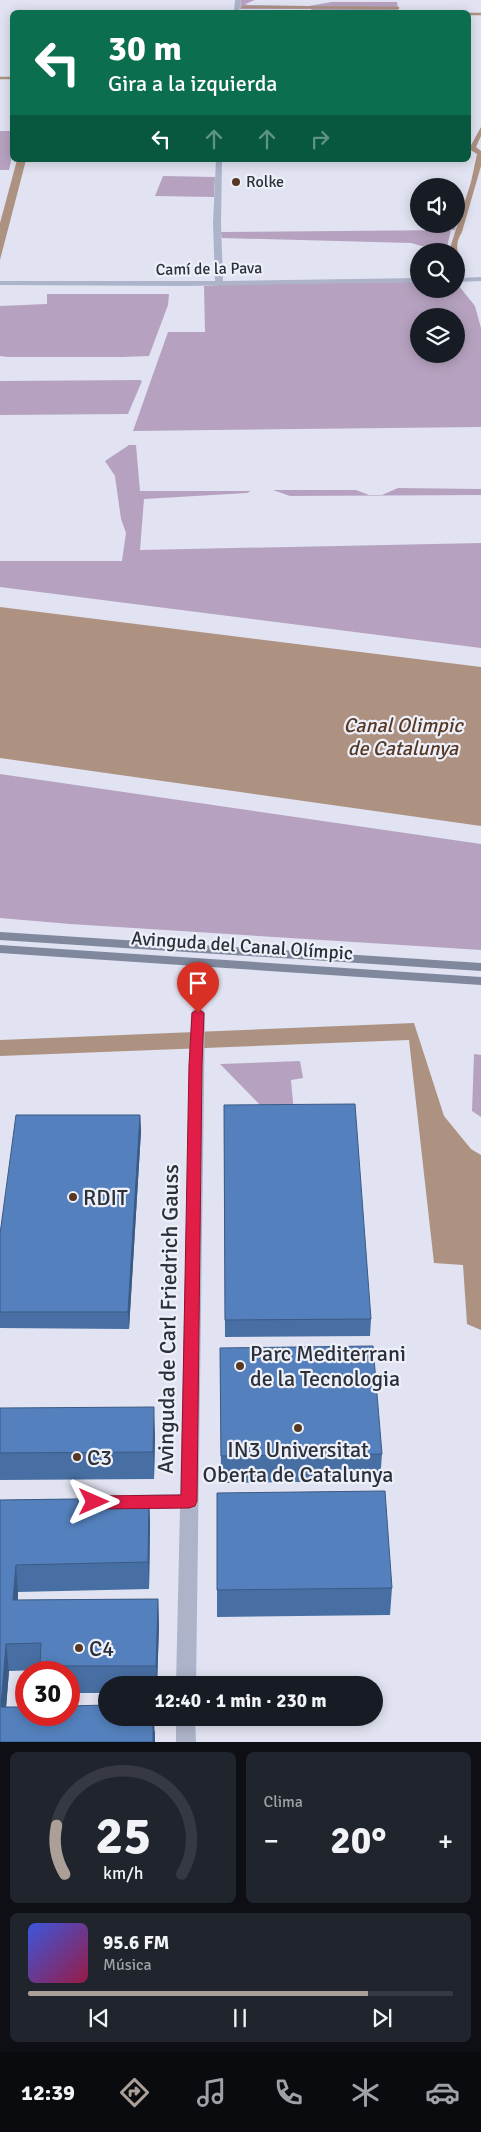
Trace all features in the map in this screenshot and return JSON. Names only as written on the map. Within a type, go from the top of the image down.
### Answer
[{"type":"street","points":[[219,162],[217,224],[220,282]]},
{"type":"street","points":[[465,280],[481,279]]},
{"type":"street","name":"Camí de la Pava","points":[[3,283],[185,284],[410,280]]},
{"type":"street","name":"Avinguda del Canal Olímpic","points":[[0,936],[481,967]]},
{"type":"street","name":"Avinguda del Canal Olímpic","points":[[0,950],[481,981]]},
{"type":"street","name":"Avinguda de Carl Friedrich Gauss","points":[[186,1676],[198,1018]]},
{"type":"street","points":[[119,1502],[189,1501]]},
{"type":"street","points":[[186,1726],[186,1742]]},
{"type":"shaded area","points":[[241,0],[255,0],[245,4],[309,6],[332,2],[397,2],[398,10],[312,10],[240,9]]},
{"type":"shaded area","points":[[0,131],[10,131],[11,162],[9,170],[0,170]]},
{"type":"shaded area","points":[[163,176],[215,177],[214,197],[155,196]]},
{"type":"shaded area","points":[[410,230],[410,233],[450,233],[448,243],[411,243],[222,238],[221,232]]},
{"type":"shaded area","points":[[410,282],[410,298],[465,298],[465,294],[475,306],[481,328],[481,427],[133,431],[168,332],[205,332],[204,286],[254,283]]},
{"type":"shaded area","points":[[47,294],[169,294],[168,305],[149,356],[0,356],[0,306],[47,304]]},
{"type":"shaded area","points":[[0,381],[142,381],[128,414],[0,415]]},
{"type":"shaded area","points":[[129,445],[136,445],[140,491],[251,491],[247,493],[144,499],[140,550],[481,543],[481,648],[0,587],[0,561],[122,561],[126,533],[121,519],[115,476],[105,461]]},
{"type":"shaded area","points":[[398,488],[481,489],[481,495],[290,496],[273,490],[356,490],[369,495],[382,495]]},
{"type":"shaded area","points":[[0,774],[481,844],[481,950],[0,918]]},
{"type":"shaded area","points":[[474,1054],[481,1055],[481,1117],[472,1111]]},
{"type":"shaded area","points":[[300,1061],[303,1078],[291,1080],[294,1113],[265,1110],[220,1064]]},
{"type":"water","points":[[481,127],[481,136],[476,147],[481,151],[481,166],[465,222],[465,201],[477,154],[471,150],[471,145]]},
{"type":"water","points":[[16,162],[25,162],[0,260],[0,223]]},
{"type":"water","points":[[455,233],[462,233],[457,243],[452,243]]},
{"type":"water","name":"Canal Olimpic de Catalunya","points":[[0,607],[481,667],[481,826],[0,758]]},
{"type":"water","points":[[414,1023],[444,1116],[471,1149],[481,1155],[481,1330],[467,1324],[463,1265],[434,1263],[409,1040],[0,1056],[0,1040]]},
{"type":"building","points":[[355,1104],[371,1319],[225,1320],[224,1105]]},
{"type":"building","name":"RDIT","points":[[16,1115],[140,1115],[128,1312],[0,1312],[0,1234]]},
{"type":"building","name":"IN3 Universitat Oberta de Catalunya","points":[[373,1346],[382,1454],[221,1456],[220,1348]]},
{"type":"building","points":[[154,1407],[153,1452],[0,1453],[0,1408]]},
{"type":"building","points":[[385,1491],[392,1588],[217,1590],[217,1493]]},
{"type":"building","points":[[149,1498],[148,1562],[16,1565],[13,1600],[158,1599],[156,1666],[80,1666],[80,1661],[40,1661],[41,1643],[6,1644],[1,1707],[15,1707],[15,1726],[80,1726],[80,1706],[98,1705],[98,1726],[153,1726],[153,1742],[0,1742],[0,1500]]},
{"type":"waterway","points":[[243,7],[398,8]]},
{"type":"waterway","points":[[471,14],[481,14]]},
{"type":"waterway","points":[[0,78],[10,78]]},
{"type":"place","name":"Rolke","points":[[236,182]]},
{"type":"place","name":"RDIT","points":[[73,1197]]},
{"type":"place","name":"Parc Mediterrani de la Tecnologia","points":[[240,1366]]},
{"type":"place","name":"IN3 Universitat Oberta de Catalunya","points":[[298,1428]]},
{"type":"place","name":"C3","points":[[77,1457]]},
{"type":"place","name":"C4","points":[[79,1648]]},
{"type":"route","points":[[94,1502],[189,1501],[198,1013]]}]
